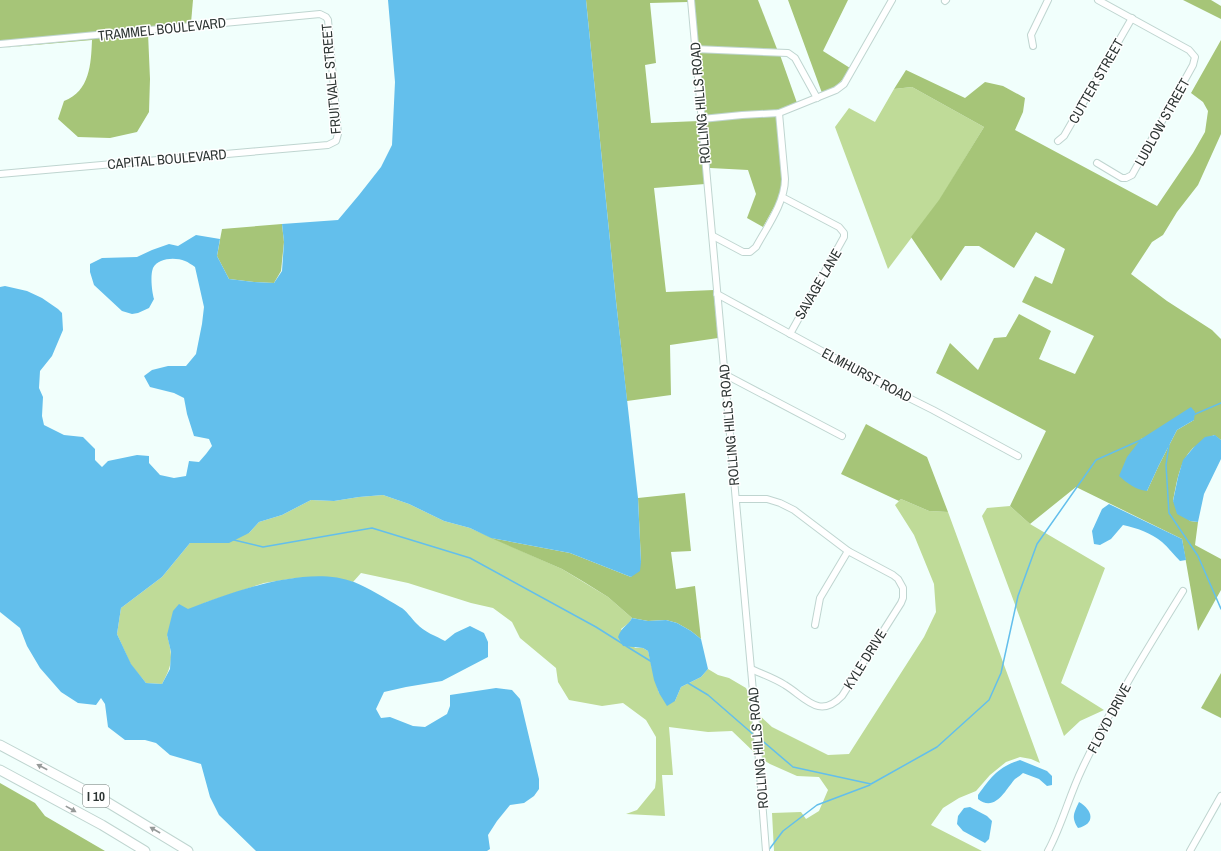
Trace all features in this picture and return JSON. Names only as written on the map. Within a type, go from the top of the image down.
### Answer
[{"type":"highway","name":"I 10","points":[[0,745],[107,802],[188,851]]},
{"type":"highway","name":"I 10","points":[[0,770],[102,825],[145,851]]},
{"type":"street","name":"ROLLING HILLS ROAD","points":[[691,0],[766,851]]},
{"type":"street","points":[[702,119],[779,113],[836,90],[844,84],[892,0]]},
{"type":"street","points":[[1033,46],[1031,35],[1048,0]]},
{"type":"street","points":[[1098,0],[1132,18]]},
{"type":"street","name":"TRAMMEL BOULEVARD","points":[[0,44],[301,15],[324,15]]},
{"type":"street","name":"FRUITVALE STREET","points":[[324,15],[328,20],[338,126],[338,138],[334,143]]},
{"type":"street","name":"LUDLOW STREET","points":[[1097,163],[1122,178],[1132,175],[1195,61],[1194,54],[1189,50],[1132,18]]},
{"type":"street","name":"CUTTER STREET","points":[[1058,141],[1064,136],[1132,18]]},
{"type":"street","points":[[695,49],[788,53],[795,58],[818,98]]},
{"type":"street","points":[[712,236],[743,252],[750,252],[756,247],[782,197],[785,186],[779,113]]},
{"type":"street","name":"CAPITAL BOULEVARD","points":[[0,174],[328,145],[334,143]]},
{"type":"street","name":"SAVAGE LANE","points":[[782,197],[839,227],[844,233],[844,237],[790,334]]},
{"type":"street","name":"ELMHURST ROAD","points":[[717,294],[898,393],[933,410],[1018,456]]},
{"type":"street","points":[[724,374],[842,436]]},
{"type":"street","name":"KYLE DRIVE","points":[[736,499],[767,499],[788,506],[848,551],[893,575],[900,583],[904,593],[901,603],[842,696],[830,705],[815,706],[787,686],[750,669]]},
{"type":"street","points":[[814,624],[820,598],[848,551]]},
{"type":"street","name":"FLOYD DRIVE","points":[[1048,851],[1059,828],[1076,783],[1096,742],[1123,691],[1182,591]]},
{"type":"street","points":[[1190,851],[1221,796]]},
{"type":"green space","points":[[0,0],[193,0],[191,23],[0,41]]},
{"type":"green space","points":[[586,0],[688,0],[688,2],[650,3],[656,63],[645,65],[651,123],[699,121],[705,184],[654,188],[666,292],[714,290],[713,295],[718,338],[670,345],[671,395],[627,401]]},
{"type":"green space","points":[[694,0],[758,0],[777,49],[698,46]]},
{"type":"green space","points":[[788,0],[848,0],[823,51],[850,68],[839,84],[822,93]]},
{"type":"green space","points":[[1183,0],[1211,0],[1221,6],[1221,19]]},
{"type":"green space","points":[[148,33],[150,79],[149,112],[137,132],[110,138],[78,137],[58,119],[64,101],[79,91],[84,84],[90,67],[92,40],[0,48]]},
{"type":"green space","points":[[1221,40],[1221,134],[1198,185],[1177,212],[1163,235],[1152,242],[1131,274],[1167,301],[1212,330],[1221,339],[1221,440],[1214,435],[1195,446],[1188,454],[1179,473],[1173,501],[1190,521],[1198,522],[1195,545],[1221,559],[1221,590],[1198,631],[1182,539],[1076,487],[1030,524],[1010,506],[1046,431],[936,373],[950,343],[978,370],[994,338],[1006,337],[1019,314],[1051,331],[1039,359],[1075,374],[1094,336],[1022,302],[1035,276],[1052,284],[1065,249],[1036,232],[1014,268],[979,246],[965,246],[941,281],[911,237],[939,200],[984,127],[912,87],[894,89],[906,70],[965,98],[985,82],[1003,86],[1025,98],[1023,112],[1015,130],[1157,206],[1193,153],[1205,132],[1208,111],[1203,102],[1191,93]],"holes":[[[1194,420],[1177,430],[1159,465],[1147,491],[1141,439]]]},
{"type":"green space","points":[[699,52],[780,55],[797,103],[779,110],[705,116]]},
{"type":"green space","points":[[912,87],[984,127],[939,201],[888,269],[835,127],[849,108],[875,122],[894,89]]},
{"type":"green space","points":[[777,116],[782,186],[779,198],[763,227],[747,218],[756,194],[748,170],[710,168],[705,122]]},
{"type":"green space","points":[[282,224],[284,242],[281,271],[274,283],[229,279],[217,256],[222,229]]},
{"type":"green space","points":[[866,424],[927,457],[948,512],[929,511],[901,499],[899,501],[841,474]]},
{"type":"green space","points":[[685,493],[691,551],[671,552],[676,589],[695,586],[701,639],[677,623],[666,620],[648,621],[632,618],[608,597],[562,569],[491,538],[570,553],[631,577],[641,562],[638,498]]},
{"type":"green space","points":[[383,495],[409,504],[444,521],[470,528],[562,569],[608,597],[632,618],[629,623],[621,629],[635,648],[643,648],[648,651],[659,693],[675,701],[681,687],[701,677],[708,669],[718,675],[729,678],[746,688],[751,699],[756,754],[732,731],[708,732],[669,727],[673,775],[662,775],[665,816],[626,814],[637,810],[655,788],[656,737],[646,720],[623,703],[602,706],[569,700],[558,682],[556,668],[520,638],[512,622],[493,608],[471,603],[408,583],[361,573],[353,582],[329,577],[296,578],[264,583],[207,602],[188,610],[167,635],[171,660],[162,684],[146,683],[131,665],[117,634],[121,608],[162,577],[190,543],[249,533],[259,522],[282,515],[311,500],[334,501]]},
{"type":"green space","points":[[901,499],[929,511],[948,512],[1040,763],[1031,759],[1020,757],[1006,762],[990,775],[976,791],[959,798],[943,808],[931,825],[982,851],[774,851],[772,813],[801,812],[806,819],[819,811],[828,790],[819,777],[797,776],[762,759],[758,714],[772,727],[828,755],[849,754],[924,637],[936,612],[934,584],[914,535],[895,505]]},
{"type":"green space","points":[[1010,506],[1030,524],[1105,568],[1061,683],[1104,710],[1080,721],[1064,736],[982,516],[987,508]]},
{"type":"green space","points":[[1221,673],[1221,718],[1201,708]]},
{"type":"green space","points":[[0,783],[35,803],[45,816],[105,851],[0,851]]},
{"type":"water","points":[[388,0],[586,0],[616,301],[638,498],[641,562],[640,571],[631,577],[570,553],[491,538],[470,528],[444,521],[409,504],[383,495],[334,501],[311,500],[282,515],[259,522],[249,533],[229,543],[190,543],[162,577],[121,608],[117,634],[131,664],[146,683],[162,684],[170,669],[171,652],[167,635],[173,611],[179,604],[188,609],[247,588],[270,582],[314,576],[335,577],[354,582],[365,587],[402,608],[423,629],[445,641],[455,633],[470,626],[484,633],[488,642],[488,657],[442,681],[384,692],[376,709],[381,718],[390,717],[413,726],[425,727],[447,714],[450,706],[450,695],[496,688],[512,690],[520,699],[539,779],[539,789],[534,796],[524,803],[510,805],[497,821],[488,835],[490,849],[487,851],[256,851],[219,815],[210,797],[201,764],[170,755],[156,743],[145,740],[125,740],[108,727],[105,704],[101,698],[96,705],[78,703],[61,692],[40,668],[27,646],[20,628],[0,612],[0,287],[5,286],[27,291],[42,298],[62,313],[63,330],[52,356],[40,371],[39,388],[43,397],[42,416],[44,425],[64,435],[83,437],[95,449],[95,460],[102,467],[108,461],[137,455],[149,456],[149,463],[160,475],[174,478],[186,476],[189,461],[199,462],[212,446],[209,439],[194,436],[184,398],[174,393],[150,387],[144,376],[152,370],[168,366],[186,366],[196,354],[204,307],[195,267],[186,261],[176,259],[167,259],[159,262],[155,265],[152,271],[154,299],[149,308],[132,314],[122,311],[94,285],[90,272],[90,264],[102,258],[137,257],[169,244],[178,246],[196,235],[220,239],[217,256],[229,279],[274,283],[282,271],[284,242],[282,224],[338,220],[381,167],[392,145],[395,82]]},
{"type":"water","points":[[1191,407],[1195,412],[1194,420],[1177,430],[1147,491],[1135,488],[1119,476],[1127,457],[1141,439]]},
{"type":"water","points":[[1215,435],[1221,440],[1221,459],[1204,494],[1198,522],[1190,521],[1177,514],[1173,501],[1178,477],[1183,460],[1194,447],[1205,437]]},
{"type":"water","points":[[1109,504],[1182,539],[1186,560],[1180,561],[1164,544],[1149,533],[1123,525],[1111,539],[1100,545],[1094,544],[1092,531],[1102,509]]},
{"type":"water","points":[[632,618],[648,621],[666,620],[677,623],[701,639],[708,669],[701,677],[681,687],[675,701],[667,706],[659,693],[654,680],[648,651],[643,648],[623,646],[618,637]]},
{"type":"water","points":[[1020,760],[1047,771],[1052,776],[1052,785],[1047,786],[1039,779],[1023,773],[1015,779],[1000,798],[995,801],[984,803],[978,799],[978,795],[1000,769]]},
{"type":"water","points":[[1079,802],[1084,805],[1090,813],[1090,820],[1084,826],[1078,828],[1074,821],[1074,815]]},
{"type":"water","points":[[970,807],[987,816],[992,821],[989,839],[985,843],[963,831],[957,824],[958,816],[964,808]]},
{"type":"waterway","points":[[1193,415],[1221,403]]},
{"type":"waterway","points":[[759,738],[793,767],[871,784],[937,747],[989,700],[1001,673],[1018,596],[1037,544],[1096,460],[1143,439]]},
{"type":"waterway","points":[[1169,445],[1166,465],[1169,513],[1198,556],[1221,609]]},
{"type":"waterway","points":[[234,540],[263,547],[372,528],[470,558],[596,627],[623,644]]},
{"type":"waterway","points":[[626,646],[652,662]]},
{"type":"waterway","points":[[688,683],[708,695],[754,735]]},
{"type":"waterway","points":[[768,851],[783,831],[817,805],[870,785]]}]
